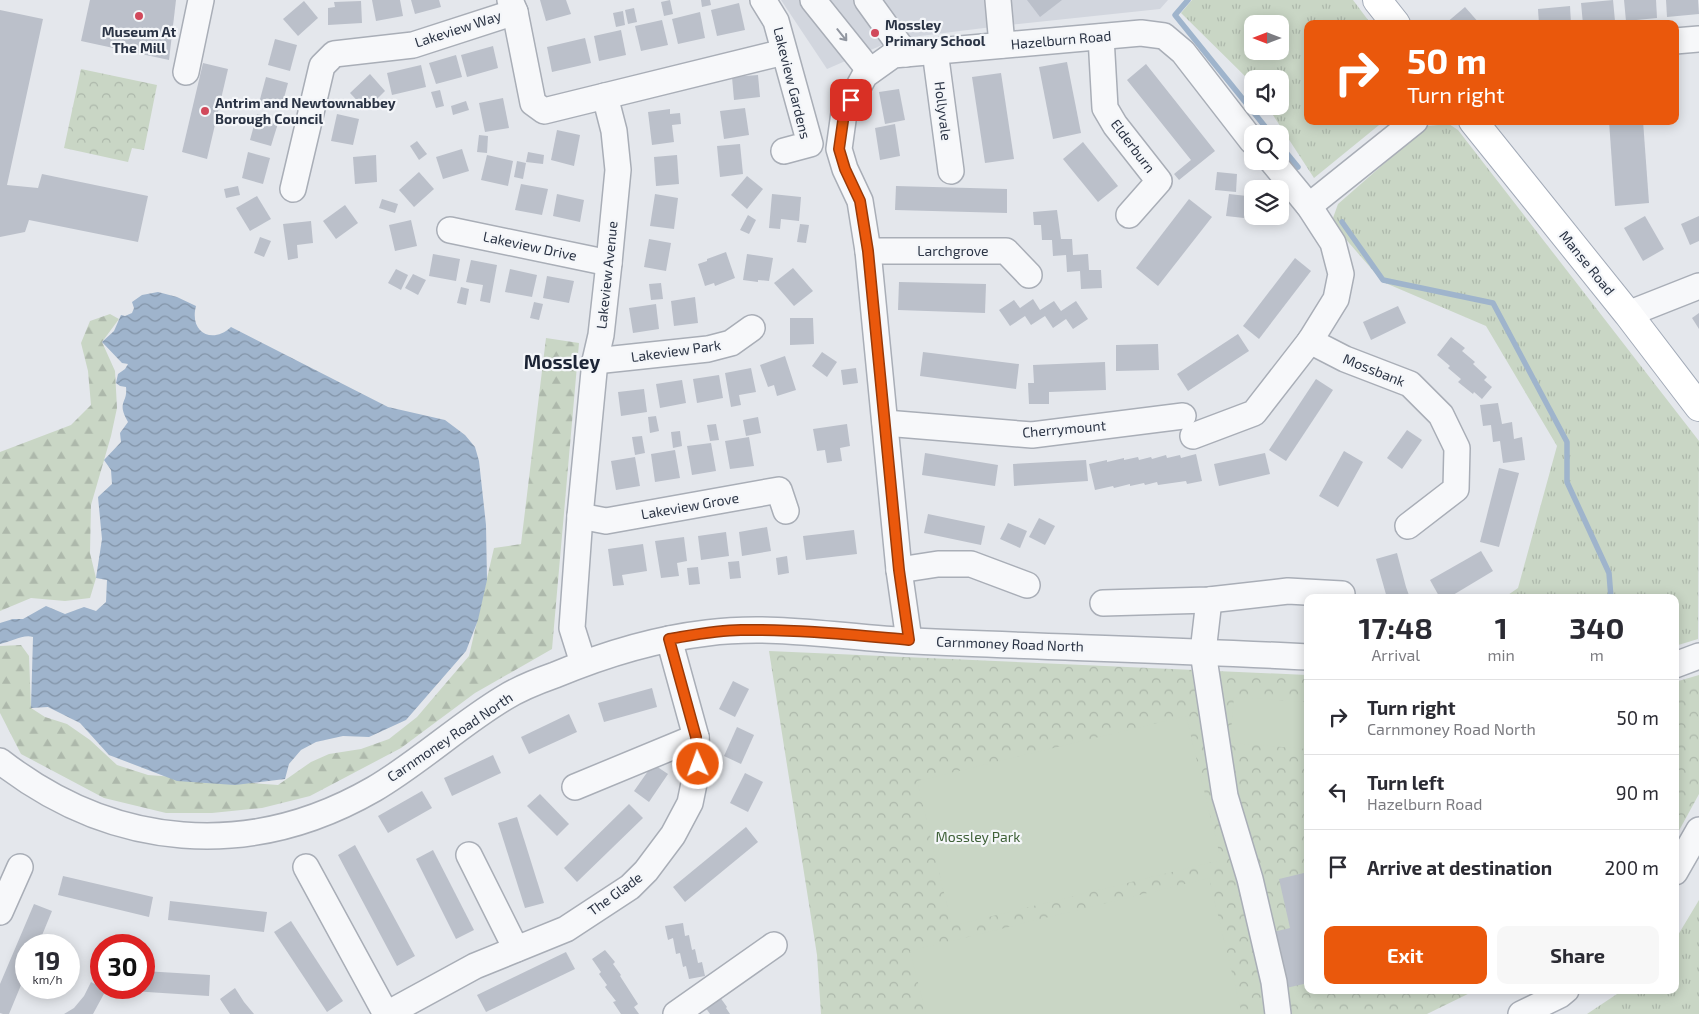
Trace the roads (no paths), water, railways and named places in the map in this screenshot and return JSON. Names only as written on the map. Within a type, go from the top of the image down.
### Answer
[{"type":"main road","points":[[1377,0],[1393,20]]},
{"type":"main road","name":"Manse Road","points":[[1477,125],[1628,314],[1699,407]]},
{"type":"street","points":[[186,72],[201,0]]},
{"type":"street","name":"Lakeview Gardens","points":[[763,0],[776,20],[810,144],[784,151]]},
{"type":"street","points":[[813,0],[870,71]]},
{"type":"street","points":[[867,0],[906,54]]},
{"type":"street","points":[[998,0],[1002,45]]},
{"type":"street","points":[[512,6],[533,103],[544,111],[784,52]]},
{"type":"street","name":"Lakeview Way","points":[[294,189],[322,66],[334,54],[413,44],[512,6]]},
{"type":"street","name":"Hazelburn Road","points":[[909,640],[899,570],[868,251],[860,201],[845,169],[839,149],[844,114],[865,75],[893,55],[1141,33],[1164,36],[1183,52],[1244,131]]},
{"type":"street","name":"Elderburn","points":[[1101,37],[1105,108],[1115,125],[1159,181],[1129,215]]},
{"type":"street","points":[[1679,41],[1699,39]]},
{"type":"street","name":"Hollyvale","points":[[935,51],[951,171]]},
{"type":"street","name":"Lakeview Avenue","points":[[584,663],[572,628],[580,516],[595,361],[601,335],[618,170],[614,132],[604,96]]},
{"type":"street","points":[[1309,206],[1410,125]]},
{"type":"street","points":[[1279,170],[1309,206],[1333,243],[1341,274],[1336,299],[1310,341]]},
{"type":"street","name":"Lakeview Drive","points":[[450,230],[609,263]]},
{"type":"street","name":"Larchgrove","points":[[868,251],[1006,251],[1029,275]]},
{"type":"street","points":[[1628,314],[1699,286]]},
{"type":"street","name":"Lakeview Park","points":[[595,361],[708,349],[731,343],[752,328]]},
{"type":"street","name":"Cherrymount","points":[[885,423],[1032,435],[1188,426],[1254,412],[1310,341]]},
{"type":"street","name":"Mossbank","points":[[1310,341],[1345,359],[1410,384],[1441,415],[1457,448],[1456,489],[1408,526]]},
{"type":"street","name":"Lakeview Grove","points":[[580,516],[606,521],[779,490],[786,512]]},
{"type":"street","points":[[899,570],[938,564],[971,564],[1027,585]]},
{"type":"street","points":[[1104,603],[1209,600],[1288,591],[1342,594]]},
{"type":"street","points":[[1209,600],[1203,652],[1225,796],[1250,879],[1274,982],[1278,1014]]},
{"type":"street","name":"Carnmoney Road North","points":[[0,760],[25,780],[57,799],[130,827],[165,834],[201,837],[240,836],[274,829],[307,818],[340,806],[374,789],[408,767],[505,697],[584,663],[669,639],[740,630],[826,633],[909,640],[1304,657]]},
{"type":"street","name":"The Glade","points":[[386,1014],[475,966],[566,929],[630,887],[646,871],[674,835],[690,803],[698,764],[696,737],[669,639]]},
{"type":"street","points":[[1679,664],[1699,656]]},
{"type":"street","points":[[575,787],[696,737]]},
{"type":"street","points":[[1679,865],[1699,830]]},
{"type":"street","points":[[469,856],[516,950]]},
{"type":"street","points":[[1,905],[20,867]]},
{"type":"street","points":[[306,867],[386,1014]]},
{"type":"street","points":[[676,1014],[774,945]]},
{"type":"street","points":[[1521,1014],[1561,994]]},
{"type":"water","points":[[158,292],[177,297],[196,306],[196,323],[204,333],[217,335],[231,327],[388,407],[445,420],[465,435],[475,447],[479,461],[486,525],[487,580],[478,620],[466,651],[406,720],[369,737],[343,736],[316,742],[301,750],[289,764],[285,779],[235,785],[177,781],[109,755],[80,723],[48,707],[31,708],[33,637],[21,637],[0,644],[0,623],[13,619],[23,619],[46,606],[65,614],[84,607],[96,611],[106,602],[107,580],[96,578],[102,539],[98,497],[112,484],[111,470],[104,460],[121,442],[120,433],[128,422],[123,410],[126,387],[116,383],[118,374],[128,364],[122,363],[102,342],[114,331],[121,315],[125,316],[132,313],[134,308],[132,302],[142,295]]},
{"type":"waterway","points":[[1188,0],[1175,15],[1264,125]]},
{"type":"waterway","points":[[1289,156],[1298,167]]},
{"type":"waterway","points":[[1342,222],[1383,280],[1493,303],[1567,442],[1567,482],[1609,573],[1611,594]]},
{"type":"place","name":"Museum At The Mill","points":[[139,16]]},
{"type":"place","name":"Mossley Primary School","points":[[875,33]]},
{"type":"place","name":"Antrim and Newtownabbey Borough Council","points":[[205,111]]},
{"type":"district","name":"Mossley","points":[[562,362]]},
{"type":"park label","name":"Mossley Park","points":[[978,837]]}]
